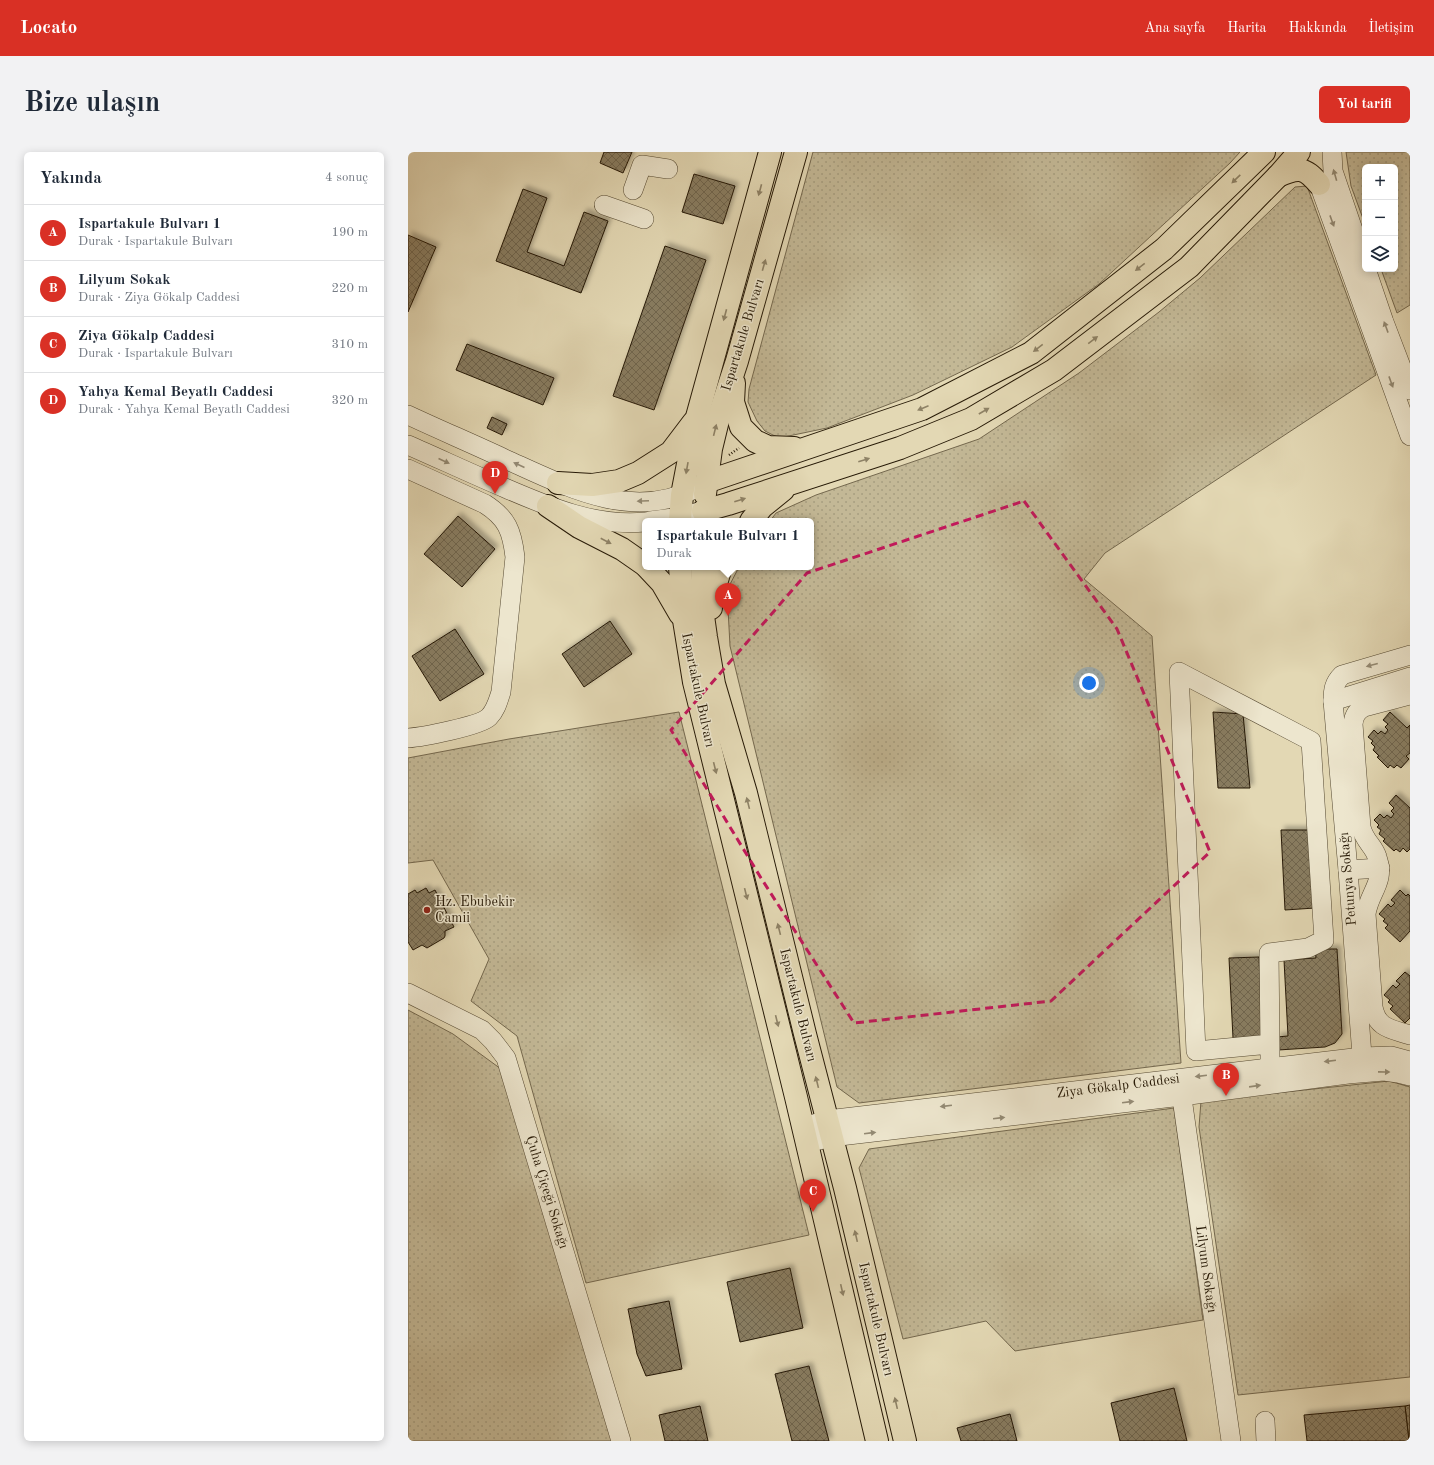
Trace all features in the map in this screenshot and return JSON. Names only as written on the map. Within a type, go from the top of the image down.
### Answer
[{"type":"main road","name":"Ispartakule Bulvarı","points":[[680,518],[682,495],[697,417],[770,152]]},
{"type":"main road","name":"Ispartakule Bulvarı","points":[[703,516],[711,449],[719,416],[737,361],[796,152]]},
{"type":"main road","points":[[706,482],[922,409],[1031,353],[1164,248],[1264,152]]},
{"type":"main road","points":[[703,516],[792,483],[900,448],[972,419],[1054,370],[1190,267],[1278,176],[1299,152]]},
{"type":"main road","points":[[1311,152],[1319,184]]},
{"type":"main road","points":[[1278,176],[1289,171],[1303,170],[1309,172],[1319,184]]},
{"type":"main road","points":[[737,361],[733,402],[741,427],[755,441],[768,447],[808,448]]},
{"type":"main road","points":[[558,483],[592,485],[619,481],[638,473],[671,452],[697,417]]},
{"type":"main road","points":[[753,518],[762,507],[792,483]]},
{"type":"main road","points":[[548,506],[579,527],[622,550],[642,563]]},
{"type":"main road","points":[[650,570],[662,583],[684,620]]},
{"type":"main road","name":"Ispartakule Bulvarı","points":[[680,570],[684,620],[694,682],[805,1135],[877,1441]]},
{"type":"main road","name":"Ispartakule Bulvarı","points":[[702,570],[702,605],[710,663],[721,709],[746,793],[905,1441]]},
{"type":"main road","points":[[710,663],[711,600],[720,570]]},
{"type":"street","points":[[1332,152],[1333,170],[1362,256]]},
{"type":"street","points":[[634,190],[642,165],[668,169]]},
{"type":"street","points":[[1319,184],[1387,352],[1410,390]]},
{"type":"street","points":[[604,205],[644,219]]},
{"type":"street","points":[[1367,272],[1410,436]]},
{"type":"street","points":[[408,415],[558,483],[597,497],[631,502],[657,500],[682,495],[706,482]]},
{"type":"street","points":[[408,445],[548,506],[582,516],[615,523],[642,522]]},
{"type":"street","points":[[408,469],[485,504],[496,511],[506,522],[513,538],[515,557],[501,692],[497,706],[489,718],[476,725],[408,738]]},
{"type":"street","points":[[688,518],[703,516]]},
{"type":"street","name":"Petunya Sokağı","points":[[1362,1065],[1348,870],[1333,701],[1334,686],[1342,675],[1410,655]]},
{"type":"street","points":[[1270,1044],[1196,1051],[1179,672],[1311,741],[1324,940],[1308,948],[1269,953],[1270,1044],[1270,1067]]},
{"type":"street","points":[[1333,701],[1410,677]]},
{"type":"street","points":[[1410,695],[1364,707],[1358,711],[1354,717],[1361,827],[1363,835],[1377,854],[1380,868],[1379,882],[1369,900],[1366,914],[1372,1008],[1374,1016],[1378,1022],[1386,1028],[1410,1035]]},
{"type":"street","points":[[1348,870],[1380,868]]},
{"type":"street","name":"Çuha Çiçeği Sokağı","points":[[408,993],[482,1030],[506,1058],[621,1441]]},
{"type":"street","name":"Ziya Gökalp Caddesi","points":[[1180,1087],[1270,1067],[1362,1065],[1391,1056],[1410,1061]]},
{"type":"street","points":[[805,1135],[829,1129],[1362,1065],[1410,1076]]},
{"type":"street","name":"Lilyum Sokağı","points":[[1180,1087],[1231,1441]]},
{"type":"street","points":[[1265,1421],[1266,1441]]},
{"type":"path","points":[[730,462],[729,455],[740,447]]},
{"type":"highlighted area","points":[[1024,501],[1117,629],[1210,852],[1051,1001],[854,1023],[761,878],[671,730],[807,573]]},
{"type":"shaded area","points":[[813,152],[1240,152],[1099,284],[1012,347],[913,395],[827,428],[779,438],[765,431],[757,421],[748,402],[749,389]]},
{"type":"shaded area","points":[[1346,152],[1410,152],[1410,305],[1397,313],[1382,272],[1398,272],[1398,164],[1362,164],[1362,216],[1351,186]]},
{"type":"shaded area","points":[[1307,186],[1376,375],[1105,553],[1084,579],[1152,636],[1181,1063],[859,1103],[837,1087],[730,646],[727,590],[737,570],[814,570],[814,518],[772,518],[776,513],[816,495],[979,439],[1079,373],[1159,312],[1200,278],[1295,187]]},
{"type":"shaded area","points":[[679,712],[809,1235],[586,1283],[517,1036],[471,1001],[489,959],[433,860],[408,863],[408,758],[509,739]]},
{"type":"shaded area","points":[[408,1010],[453,1034],[501,1069],[612,1441],[408,1441]]},
{"type":"shaded area","points":[[1389,1081],[1410,1087],[1410,1377],[1238,1395],[1199,1127],[1201,1101]]},
{"type":"shaded area","points":[[1174,1108],[1203,1320],[1015,1351],[986,1321],[903,1339],[859,1168],[869,1149]]},
{"type":"building","points":[[604,152],[632,152],[623,173],[600,163]]},
{"type":"building","points":[[694,174],[735,186],[723,224],[682,212]]},
{"type":"building","points":[[523,189],[547,198],[527,252],[564,266],[584,212],[608,221],[581,293],[496,261]]},
{"type":"building","points":[[408,235],[436,247],[408,312]]},
{"type":"building","points":[[665,246],[706,260],[654,410],[613,396]]},
{"type":"building","points":[[467,344],[554,378],[543,405],[456,370]]},
{"type":"building","points":[[492,417],[507,424],[502,435],[487,428]]},
{"type":"building","points":[[458,516],[495,549],[462,587],[424,554]]},
{"type":"building","points":[[610,621],[632,654],[584,687],[562,654]]},
{"type":"building","points":[[455,629],[484,674],[440,701],[412,656]]},
{"type":"building","points":[[1213,712],[1243,714],[1250,788],[1218,788]]},
{"type":"building","points":[[1390,712],[1407,728],[1410,725],[1410,753],[1406,756],[1409,759],[1401,768],[1397,765],[1394,768],[1390,765],[1388,768],[1377,757],[1379,756],[1373,750],[1375,747],[1371,743],[1373,741],[1368,737],[1374,730],[1378,734],[1381,731],[1385,734],[1388,730],[1385,727],[1388,724],[1383,720]]},
{"type":"building","points":[[1396,795],[1410,808],[1410,849],[1407,852],[1403,848],[1400,852],[1396,849],[1394,851],[1383,841],[1385,839],[1379,834],[1381,830],[1377,827],[1379,825],[1374,820],[1380,814],[1384,818],[1387,815],[1391,818],[1394,814],[1391,811],[1394,808],[1389,803]]},
{"type":"building","points":[[1281,830],[1310,830],[1315,908],[1285,910]]},
{"type":"building","name":"Hz. Ebubekir Camii","points":[[426,888],[429,893],[435,890],[454,927],[445,931],[444,938],[427,948],[422,945],[413,950],[408,942],[408,894],[415,890],[417,893]]},
{"type":"building","points":[[1400,890],[1406,896],[1408,894],[1410,896],[1410,931],[1400,942],[1385,928],[1388,925],[1383,921],[1385,919],[1379,914],[1388,904],[1391,907],[1395,903],[1391,900]]},
{"type":"building","points":[[1315,949],[1337,949],[1342,1034],[1335,1043],[1325,1047],[1278,1050],[1277,1037],[1288,1036],[1284,960],[1316,958]]},
{"type":"building","points":[[1259,957],[1262,1037],[1233,1038],[1229,958]]},
{"type":"building","points":[[1405,972],[1410,976],[1410,1018],[1405,1023],[1390,1009],[1393,1006],[1388,1002],[1390,1000],[1384,995],[1393,985],[1396,988],[1400,984],[1396,981]]},
{"type":"building","points":[[790,1268],[803,1328],[740,1342],[727,1282]]},
{"type":"building","points":[[669,1301],[682,1369],[646,1376],[637,1354],[628,1309]]},
{"type":"building","points":[[809,1366],[829,1441],[792,1441],[775,1374]]},
{"type":"building","points":[[1174,1388],[1187,1441],[1120,1441],[1111,1403]]},
{"type":"building","points":[[1410,1405],[1410,1441],[1409,1441],[1405,1406]]},
{"type":"building","points":[[700,1406],[708,1441],[665,1441],[659,1415]]},
{"type":"building","points":[[1405,1406],[1409,1441],[1307,1441],[1304,1415]]},
{"type":"building","points":[[1010,1414],[1017,1441],[961,1441],[957,1428]]},
{"type":"place","name":"Yahya Kemal Beyatlı Caddesi","points":[[495,494]]},
{"type":"place","name":"Ispartakule Bulvarı 1","points":[[728,616]]},
{"type":"place","name":"Hz. Ebubekir Camii","points":[[427,910]]},
{"type":"place","name":"Lilyum Sokak","points":[[1226,1096]]},
{"type":"place","name":"Ziya Gökalp Caddesi","points":[[813,1212]]}]
